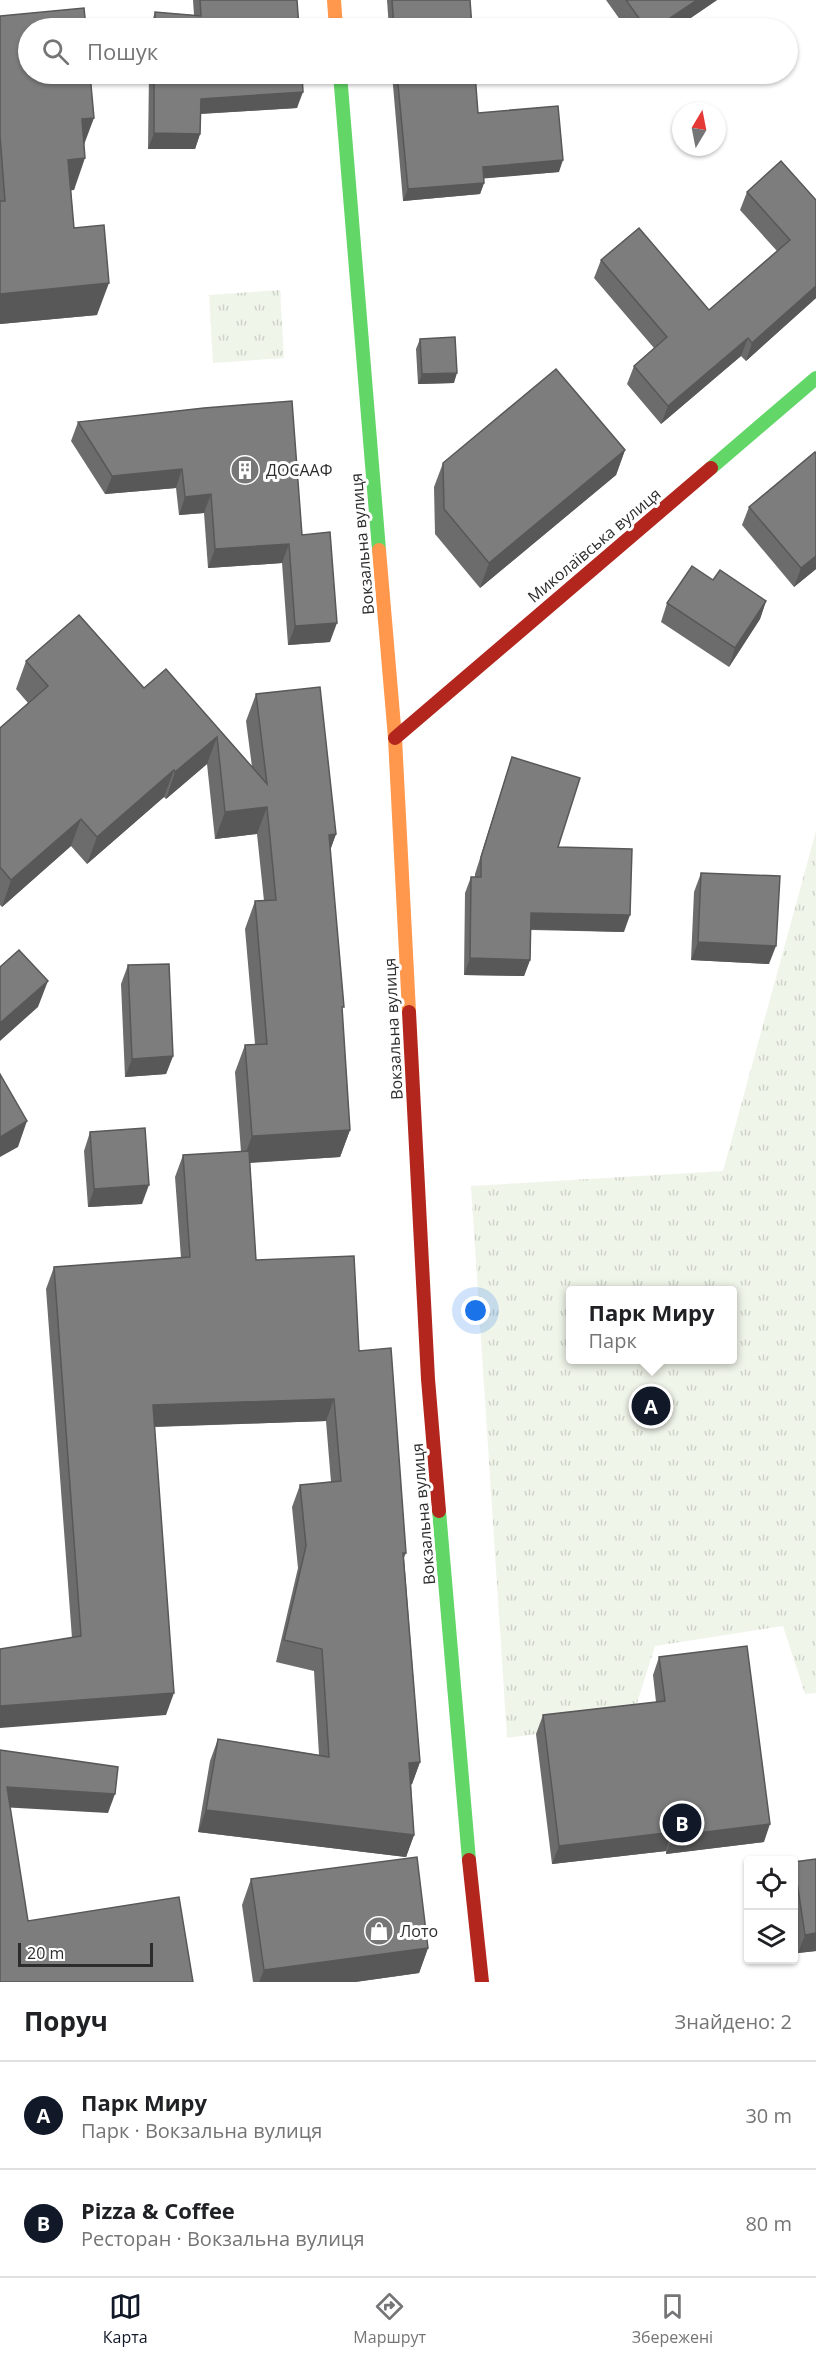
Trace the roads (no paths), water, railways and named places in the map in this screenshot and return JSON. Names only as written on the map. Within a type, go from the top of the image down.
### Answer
[{"type":"street","points":[[334,0],[335,18]]},
{"type":"street","name":"Вокзальна вулиця","points":[[341,84],[394,738],[428,1379],[473,1908],[482,1982]]},
{"type":"street","name":"Миколаївська вулиця","points":[[394,738],[816,378]]},
{"type":"place","name":"ДОСААФ","points":[[245,470]]},
{"type":"place","name":"Парк Миру","points":[[651,1406]]},
{"type":"place","name":"Pizza & Coffee","points":[[682,1823]]},
{"type":"place","name":"Лото","points":[[379,1931]]}]
